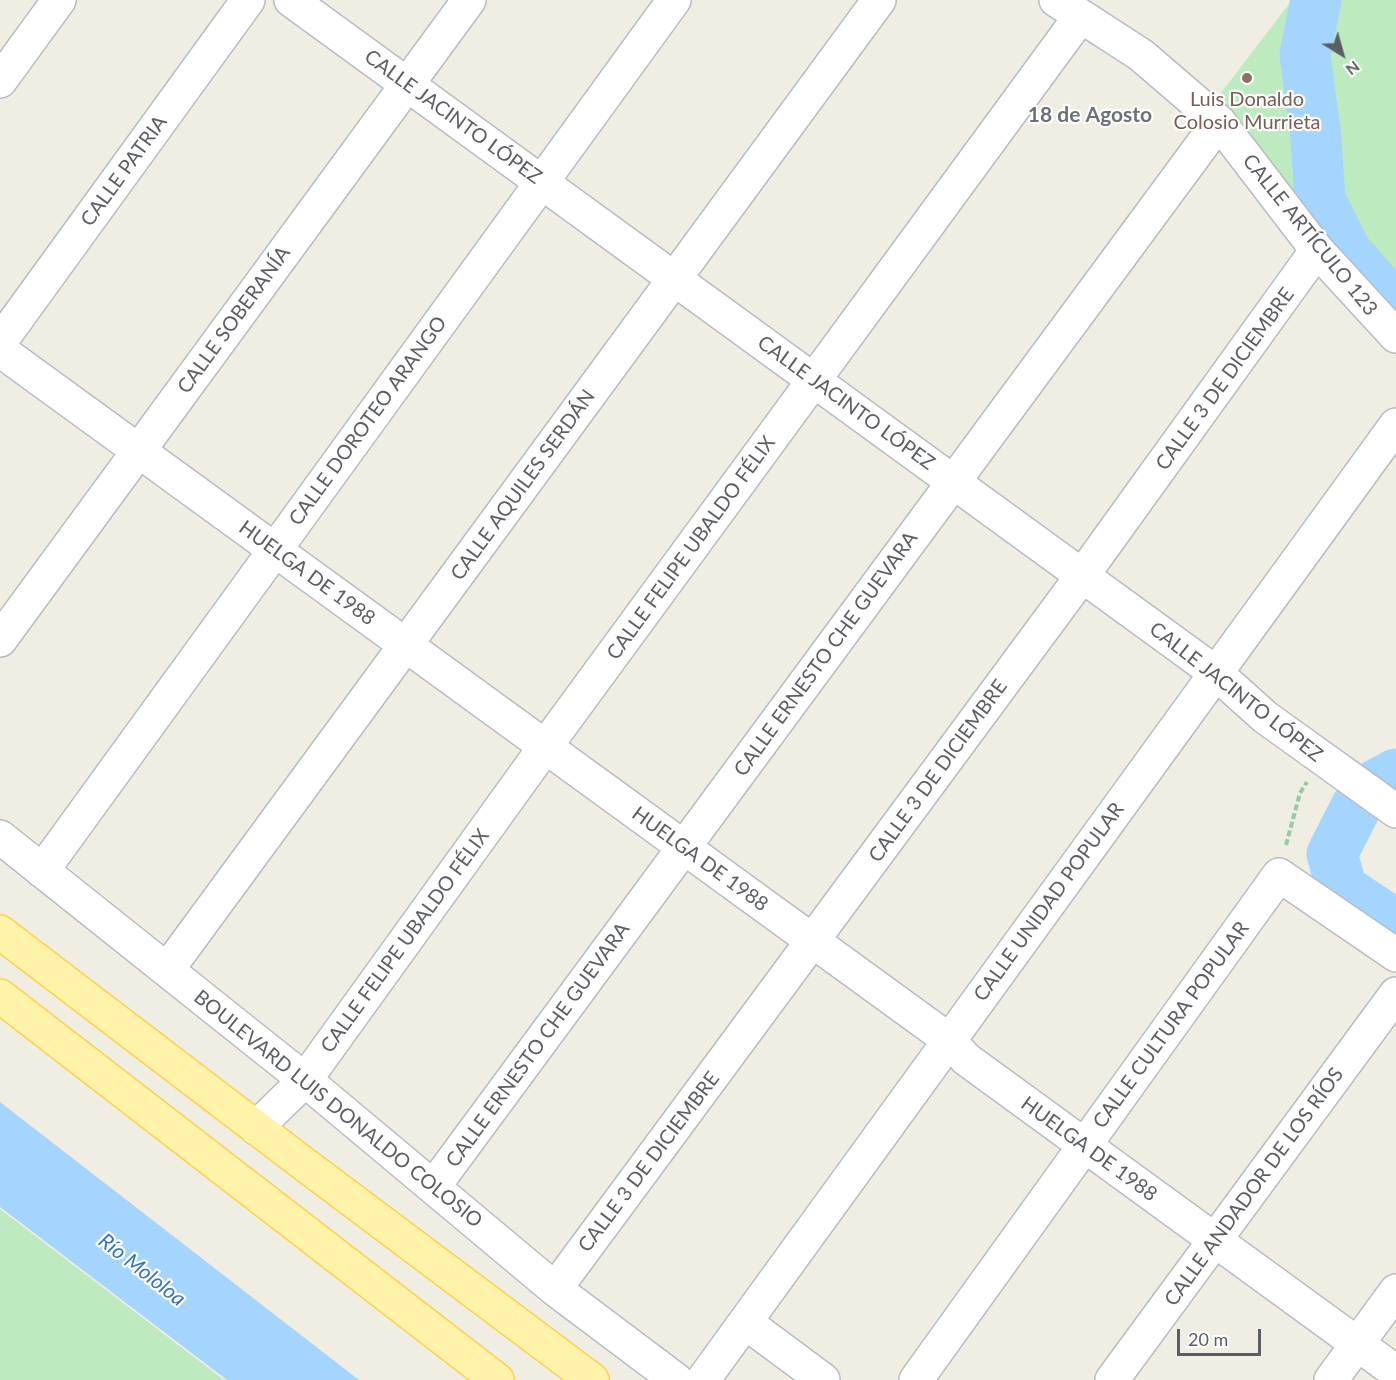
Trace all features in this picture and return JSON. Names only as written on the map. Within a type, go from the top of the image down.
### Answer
[{"type":"main road","points":[[0,933],[592,1380]]},
{"type":"main road","points":[[0,996],[497,1380]]},
{"type":"street","points":[[0,81],[59,0]]},
{"type":"street","name":"CALLE PATRIA","points":[[0,342],[248,0]]},
{"type":"street","name":"CALLE JACINTO LÓPEZ","points":[[291,0],[1216,673],[1265,717],[1396,811]]},
{"type":"street","name":"CALLE SOBERANÍA","points":[[0,640],[469,0]]},
{"type":"street","name":"CALLE DOROTEO ARANGO","points":[[42,871],[674,0]]},
{"type":"street","name":"CALLE AQUILES SERDÁN","points":[[168,970],[879,0]]},
{"type":"street","name":"CALLE ARTÍCULO 123","points":[[1068,8],[1141,55],[1219,122],[1317,250],[1396,336]]},
{"type":"street","name":"CALLE FELIPE UBALDO FÉLIX","points":[[256,1128],[305,1080],[814,380],[1068,8]]},
{"type":"street","name":"CALLE ERNESTO CHE GUEVARA","points":[[434,1186],[1219,122]]},
{"type":"street","name":"CALLE 3 DE DICIEMBRE","points":[[555,1288],[1082,576],[1317,250]]},
{"type":"street","name":"HUELGA DE 1988","points":[[0,350],[949,1040],[966,1059],[1396,1372]]},
{"type":"street","name":"CALLE UNIDAD POPULAR","points":[[703,1380],[1396,425]]},
{"type":"street","name":"BOULEVARD LUIS DONALDO COLOSIO","points":[[0,837],[305,1080],[555,1288],[676,1380]]},
{"type":"street","points":[[1279,875],[1396,955]]},
{"type":"street","name":"CALLE CULTURA POPULAR","points":[[916,1380],[1279,875]]},
{"type":"street","name":"CALLE ANDADOR DE LOS RÍOS","points":[[1112,1380],[1396,994]]},
{"type":"street","points":[[1331,1380],[1396,1291]]},
{"type":"street","points":[[745,1322],[823,1380]]},
{"type":"path","points":[[1279,875],[1299,793],[1329,764]]},
{"type":"green space","points":[[1292,0],[1396,0],[1396,340],[1379,342],[1307,258],[1198,123]]},
{"type":"green space","points":[[0,1209],[224,1380],[0,1380]]},
{"type":"water","name":"Río Mololoa","points":[[0,1102],[359,1380],[227,1380],[0,1207]]},
{"type":"waterway","points":[[1316,0],[1305,55],[1316,138],[1320,200],[1347,253],[1396,308]]},
{"type":"waterway","points":[[1396,774],[1374,786],[1356,807],[1332,854],[1342,889],[1396,925]]},
{"type":"place","name":"Luis Donaldo Colosio Murrieta","points":[[1247,78]]},
{"type":"district","name":"18 de Agosto","points":[[1090,115]]}]
